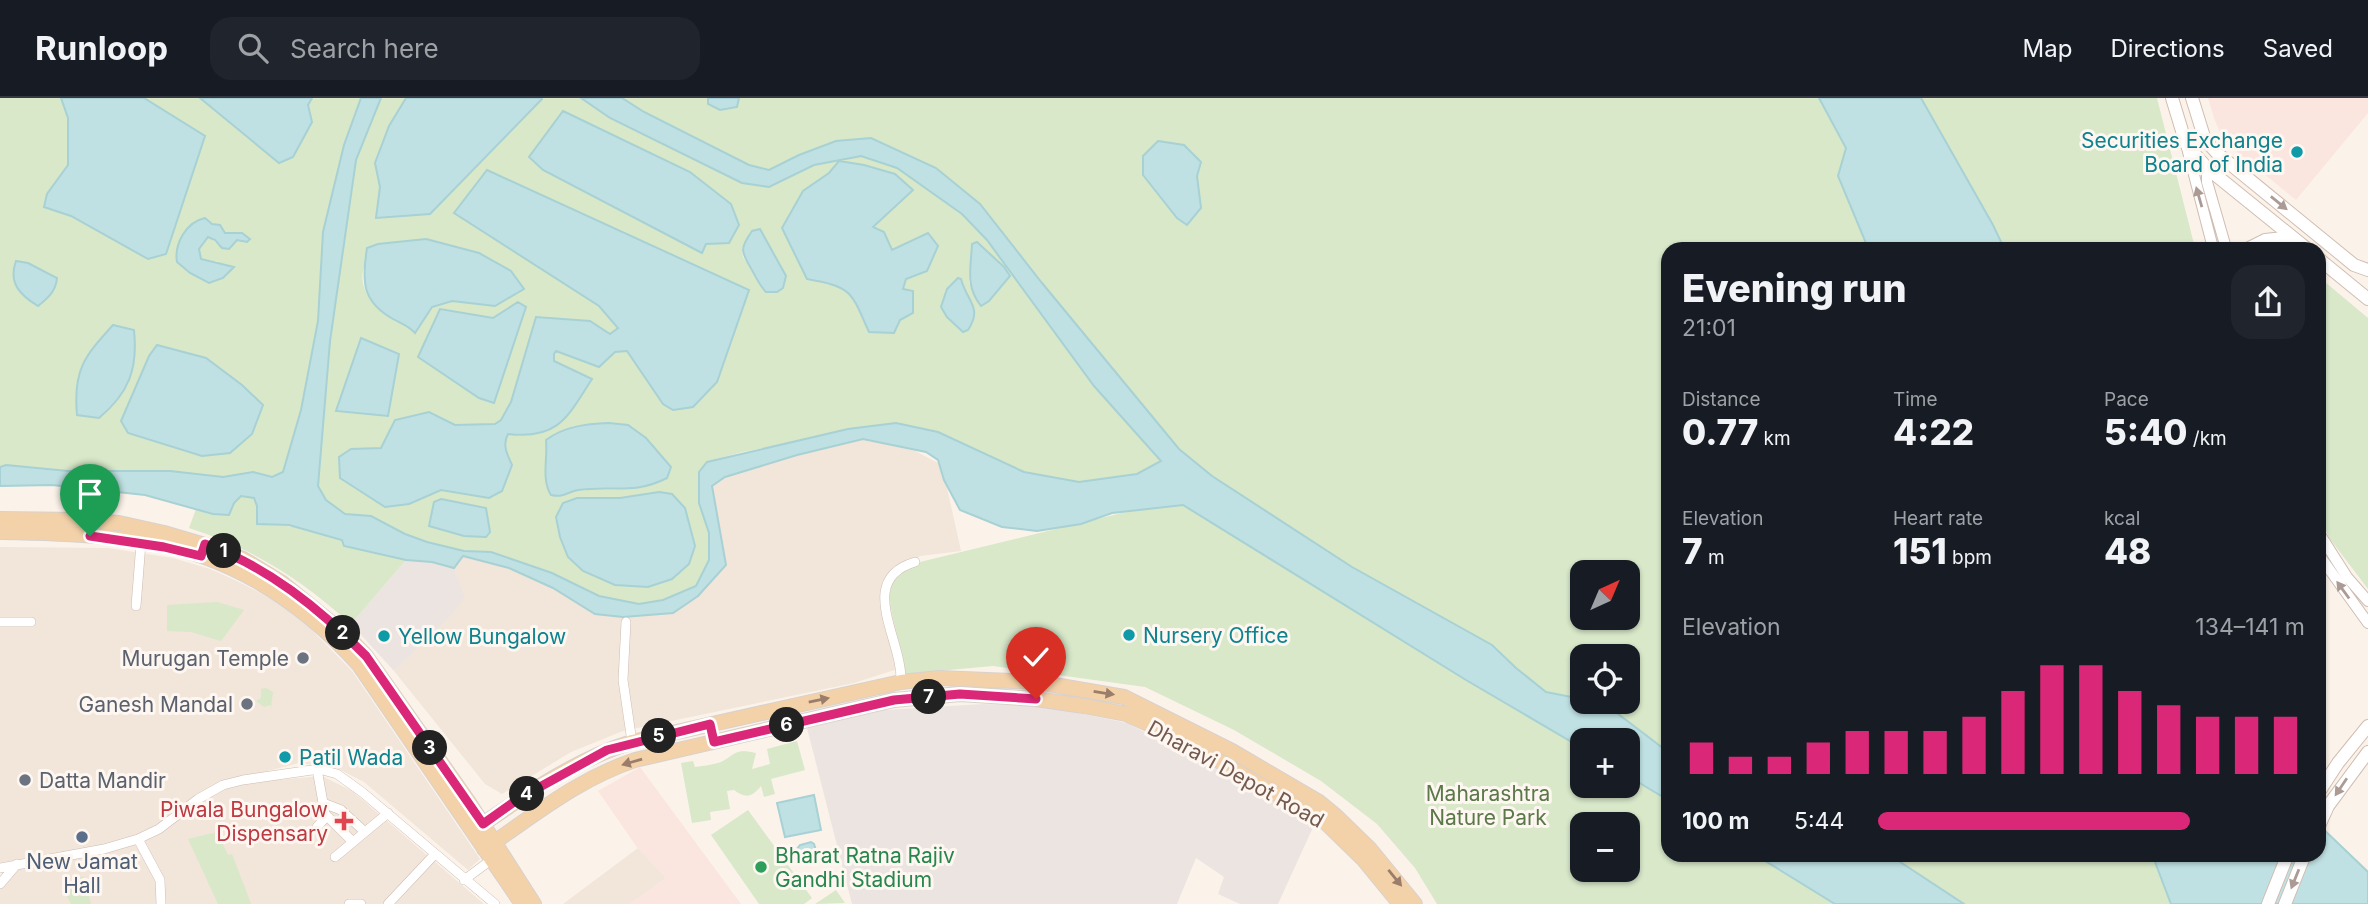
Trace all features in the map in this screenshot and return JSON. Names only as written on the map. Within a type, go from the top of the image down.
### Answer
[{"type":"main road","points":[[2172,98],[2186,144],[2207,168],[2298,242]]},
{"type":"main road","points":[[2192,98],[2205,140],[2218,154],[2326,242]]},
{"type":"main road","points":[[2261,242],[2292,237]]},
{"type":"main road","points":[[2326,242],[2354,265],[2368,270]]},
{"type":"main road","points":[[2326,265],[2368,299]]},
{"type":"main road","points":[[2343,279],[2368,289]]},
{"type":"main road","points":[[0,519],[90,536],[203,550]]},
{"type":"main road","points":[[0,533],[26,526],[83,520],[119,523],[203,550],[285,598],[337,641],[359,665],[478,827],[522,904]]},
{"type":"main road","points":[[478,827],[518,799],[566,772],[607,750],[632,742],[901,682],[939,678],[1037,682],[1124,696],[1298,788],[1336,816],[1388,870],[1415,904]]},
{"type":"main road","name":"Dharavi Depot Road","points":[[490,850],[564,792],[603,772],[635,761],[894,700],[960,694],[1036,699],[1125,714],[1191,745],[1325,822],[1363,859],[1400,904]]},
{"type":"main road","points":[[752,715],[755,732]]},
{"type":"main road","points":[[710,724],[714,742]]},
{"type":"main road","points":[[2326,781],[2368,726]]},
{"type":"main road","points":[[2326,810],[2368,752]]},
{"type":"main road","points":[[490,850],[534,904]]},
{"type":"main road","points":[[2268,904],[2285,862]]},
{"type":"main road","points":[[2285,904],[2302,862]]},
{"type":"street","points":[[2186,144],[2212,242]]},
{"type":"street","points":[[2207,168],[2207,182],[2223,242]]},
{"type":"street","points":[[136,606],[141,542]]},
{"type":"street","points":[[2326,545],[2347,577],[2368,601]]},
{"type":"street","points":[[901,682],[902,670],[884,602],[884,588],[894,571],[915,562]]},
{"type":"street","points":[[2326,565],[2368,623]]},
{"type":"street","points":[[0,622],[31,622]]},
{"type":"street","points":[[626,622],[624,680],[632,742]]},
{"type":"street","points":[[317,769],[325,814],[317,827]]},
{"type":"street","points":[[0,868],[104,849],[138,839],[159,829],[198,799],[223,785],[317,769],[337,774],[388,813],[495,904]]},
{"type":"street","points":[[323,803],[341,810],[365,832]]},
{"type":"street","points":[[335,857],[388,813]]},
{"type":"street","points":[[325,814],[353,842]]},
{"type":"street","points":[[138,839],[160,880],[161,904]]},
{"type":"street","points":[[464,880],[490,850]]},
{"type":"street","points":[[388,904],[435,854]]},
{"type":"street","points":[[0,884],[17,864]]},
{"type":"street","points":[[349,904],[361,904]]},
{"type":"shaded area","points":[[2208,98],[2368,98],[2368,113],[2296,200],[2224,141]]},
{"type":"shaded area","points":[[863,439],[915,451],[942,465],[961,551],[920,556],[886,583],[910,665],[854,683],[623,731],[571,752],[502,794],[485,784],[394,671],[452,615],[463,597],[454,568],[463,556],[509,568],[553,588],[726,565],[711,486],[725,477]]},
{"type":"shaded area","points":[[0,547],[108,548],[173,558],[210,569],[291,609],[352,671],[480,859],[468,870],[364,782],[335,767],[299,763],[221,783],[155,828],[113,843],[0,863]]},
{"type":"shaded area","points":[[406,560],[432,562],[454,568],[464,597],[452,615],[394,671],[351,624]]},
{"type":"shaded area","points":[[983,704],[1045,706],[1127,723],[1315,823],[1278,904],[1240,904],[1218,894],[1224,877],[1196,858],[1177,904],[852,904],[807,728],[885,710]]},
{"type":"shaded area","points":[[640,767],[741,904],[630,904],[666,878],[636,846],[598,791]]},
{"type":"shaded area","points":[[322,776],[352,791],[484,904],[0,904],[0,888],[16,870],[146,838],[217,790],[243,783]]},
{"type":"shaded area","points":[[638,848],[666,878],[630,904],[563,904]]},
{"type":"green space","points":[[0,98],[61,98],[68,118],[68,165],[47,194],[44,207],[71,216],[204,137],[144,98],[200,98],[279,163],[312,98],[361,98],[344,145],[323,232],[318,321],[301,410],[283,472],[272,477],[253,472],[223,477],[170,471],[68,471],[6,465],[0,467]],"holes":[[[185,230],[242,233],[247,242],[237,240],[222,248],[208,236],[199,249],[201,259],[220,262],[177,262],[176,256]],[[206,358],[263,405],[121,420],[136,389]]]},
{"type":"green space","points":[[381,98],[406,98],[389,126],[375,163],[380,187],[376,217],[430,214],[542,98],[581,98],[610,118],[769,187],[814,165],[861,156],[897,168],[962,214],[987,240],[1094,386],[1161,461],[1137,474],[1079,482],[1024,472],[938,432],[896,423],[708,461],[699,472],[699,503],[709,533],[709,560],[696,586],[663,600],[639,604],[599,596],[552,573],[491,552],[464,551],[427,542],[371,516],[345,514],[326,500],[318,487],[330,341],[356,160]],"holes":[[[563,111],[690,172],[731,204],[729,243],[706,244],[701,253],[543,170],[529,158]],[[839,162],[864,165],[895,174],[872,227],[884,232],[893,251],[928,233],[927,271],[906,279],[903,289],[869,332],[854,297],[837,284],[803,191],[829,173]],[[766,238],[773,254],[752,270],[743,257],[742,248]],[[426,239],[479,253],[495,306],[452,301],[432,307],[416,333],[392,318],[369,298],[363,283],[364,268],[378,244]],[[971,259],[1005,283],[989,301],[969,283]],[[579,292],[717,382],[650,386],[627,351],[615,352],[599,367],[556,351],[553,354],[554,361],[592,378],[520,436],[508,434],[505,452],[489,498],[441,490],[409,504],[385,507],[340,478],[351,449],[381,448],[395,420],[429,412],[455,425],[495,424],[501,420],[511,402],[537,317],[590,321],[610,334],[618,328],[599,306]],[[518,302],[479,398],[419,357],[440,309],[493,318]],[[609,423],[628,425],[631,489],[576,490],[546,474],[546,440],[574,426]],[[659,492],[685,508],[695,546],[648,587],[615,585],[583,571],[597,498],[620,499]]]},
{"type":"green space","points":[[622,98],[708,98],[708,104],[737,107],[739,98],[1819,98],[1846,148],[1838,176],[1866,242],[1661,242],[1661,747],[1640,728],[1618,714],[1640,714],[1640,644],[1570,644],[1570,697],[1546,692],[1492,645],[1352,567],[1212,476],[1179,449],[980,204],[871,138],[799,155],[769,170],[749,165],[644,112]],"holes":[[[1143,156],[1201,162],[1197,176],[1201,208],[1187,224],[1177,218],[1143,176]]]},
{"type":"green space","points":[[1921,98],[2157,98],[2193,242],[2001,242]]},
{"type":"green space","points":[[2326,283],[2368,318],[2368,589],[2326,531]]},
{"type":"green space","points":[[241,496],[254,498],[267,525],[314,531],[342,540],[344,546],[406,560],[351,624],[276,567],[235,546],[189,528],[196,509],[213,514],[234,503]]},
{"type":"green space","name":"Maharashtra Nature Park","points":[[1183,505],[1570,741],[1570,798],[1640,798],[1640,783],[1661,796],[1661,862],[1767,862],[1835,904],[1437,904],[1415,868],[1377,824],[1321,781],[1234,730],[1145,687],[993,666],[905,674],[887,589],[904,570],[920,562],[1130,511]]},
{"type":"green space","points":[[217,602],[244,610],[221,641],[191,632],[167,631],[167,605]]},
{"type":"green space","points":[[266,688],[273,692],[271,707],[264,707],[256,701],[261,698],[261,689]]},
{"type":"green space","points":[[797,741],[805,770],[771,779],[775,794],[764,797],[761,786],[749,796],[734,790],[727,791],[730,809],[710,812],[711,820],[692,823],[681,763],[693,761],[695,767],[709,765],[724,761],[738,752],[748,751],[756,753],[752,769],[770,764],[767,749]]},
{"type":"green space","name":"Bharat Ratna Rajiv Gandhi Stadium","points":[[748,810],[812,898],[804,904],[759,904],[711,835]]},
{"type":"green space","points":[[217,832],[228,855],[232,854],[251,904],[218,904],[188,839]]},
{"type":"green space","points":[[1900,862],[2155,862],[2171,904],[1964,904]]},
{"type":"green space","points":[[83,876],[91,904],[71,904],[62,887]]},
{"type":"green space","points":[[836,890],[845,903],[815,904]]},
{"type":"water","points":[[61,98],[144,98],[205,136],[166,254],[148,259],[71,216],[44,207],[47,194],[68,165],[68,118]]},
{"type":"water","points":[[200,98],[312,98],[308,105],[312,122],[293,157],[279,163]]},
{"type":"water","points":[[361,98],[381,98],[356,160],[330,341],[318,486],[326,500],[345,514],[371,516],[427,542],[464,551],[491,552],[552,573],[599,596],[639,604],[663,600],[696,586],[709,560],[709,533],[699,503],[699,472],[707,462],[848,429],[896,423],[938,432],[1024,472],[1079,482],[1137,474],[1161,461],[1094,386],[987,240],[962,214],[897,168],[861,156],[814,165],[769,187],[742,183],[610,118],[581,98],[622,98],[644,112],[749,165],[769,170],[836,141],[871,138],[936,168],[980,204],[1179,449],[1212,476],[1352,567],[1492,645],[1546,692],[1570,697],[1570,714],[1618,714],[1636,728],[1570,728],[1570,741],[1183,505],[1112,513],[1081,524],[1037,531],[1002,527],[960,510],[944,480],[938,460],[926,452],[863,439],[725,477],[712,486],[726,565],[698,596],[673,613],[623,617],[595,614],[553,588],[509,568],[463,556],[454,568],[344,546],[342,540],[289,525],[257,524],[254,498],[241,496],[234,503],[229,515],[213,514],[145,495],[52,485],[0,486],[0,467],[6,465],[68,471],[170,471],[223,477],[253,472],[272,477],[283,472],[301,410],[318,321],[323,232],[344,145]]},
{"type":"water","points":[[406,98],[542,99],[430,214],[376,218],[380,187],[375,163],[389,126]]},
{"type":"water","points":[[708,98],[739,98],[737,107],[720,110],[708,104]]},
{"type":"water","points":[[1819,98],[1921,98],[2001,242],[1866,242],[1838,176],[1846,148]]},
{"type":"water","points":[[563,111],[690,172],[731,204],[739,225],[729,243],[706,244],[702,253],[543,170],[529,157]]},
{"type":"water","points":[[1158,141],[1184,145],[1201,162],[1197,176],[1201,208],[1187,225],[1177,218],[1143,175],[1143,156]]},
{"type":"water","points":[[839,161],[895,174],[913,190],[873,227],[884,232],[892,250],[928,233],[938,246],[927,271],[906,279],[903,289],[913,291],[913,313],[900,320],[894,333],[869,332],[854,300],[848,294],[834,285],[807,279],[782,228],[803,191],[829,173]]},
{"type":"water","points":[[487,170],[749,290],[717,382],[693,407],[673,410],[663,404],[627,351],[615,352],[599,367],[556,351],[554,361],[592,379],[568,414],[551,429],[525,435],[508,434],[505,446],[512,465],[502,491],[489,498],[441,490],[409,504],[385,507],[340,478],[339,457],[351,449],[381,448],[395,420],[429,412],[455,425],[495,424],[501,420],[511,402],[536,317],[590,321],[610,334],[618,328],[599,306],[454,213]]},
{"type":"water","points":[[205,218],[212,224],[220,225],[225,233],[242,233],[250,239],[247,242],[237,240],[229,249],[222,248],[208,237],[199,249],[201,259],[234,267],[223,278],[209,283],[177,262],[177,248],[183,235],[192,224]]},
{"type":"water","points":[[760,229],[786,276],[783,288],[777,292],[764,290],[744,256],[743,247],[752,231]]},
{"type":"water","points":[[426,239],[479,253],[511,271],[524,289],[495,306],[452,301],[432,307],[415,333],[382,312],[369,297],[365,280],[365,260],[367,248],[378,244]]},
{"type":"water","points":[[977,242],[1010,276],[989,301],[981,306],[973,291],[970,276],[972,244]]},
{"type":"water","points":[[16,261],[28,263],[57,278],[51,294],[38,306],[17,288],[14,276]]},
{"type":"water","points":[[958,278],[961,279],[974,310],[968,330],[963,332],[947,317],[941,307],[947,289]]},
{"type":"water","points":[[518,302],[526,307],[494,403],[479,398],[418,357],[440,309],[493,318]]},
{"type":"water","points":[[113,325],[134,330],[133,368],[129,379],[118,399],[99,418],[77,415],[77,386],[83,365]]},
{"type":"water","points":[[361,338],[399,354],[388,416],[336,411]]},
{"type":"water","points":[[157,345],[206,358],[263,405],[252,434],[230,453],[202,456],[128,433],[121,421],[149,356]]},
{"type":"water","points":[[609,423],[628,425],[646,438],[671,467],[667,478],[633,488],[590,489],[559,496],[551,495],[546,475],[546,440],[576,427]]},
{"type":"water","points":[[659,492],[672,494],[685,508],[695,546],[689,564],[672,579],[648,587],[615,585],[583,571],[568,557],[556,517],[563,503],[577,498],[620,498]]},
{"type":"water","points":[[441,499],[486,508],[490,532],[486,537],[464,536],[429,526],[434,502]]},
{"type":"water","points":[[1640,731],[1661,747],[1661,796],[1640,783]]},
{"type":"water","points":[[814,795],[821,830],[785,837],[777,803]]},
{"type":"water","points":[[2326,832],[2368,872],[2368,904],[2171,904],[2155,862],[2326,862]]},
{"type":"water","points":[[811,842],[818,857],[802,862],[797,849],[800,845]]},
{"type":"water","points":[[1767,862],[1900,862],[1964,904],[1835,904]]},
{"type":"place","name":"Securities Exchange Board of India","points":[[2297,152]]},
{"type":"place","name":"Nursery Office","points":[[1129,635]]},
{"type":"place","name":"Yellow Bungalow","points":[[384,636]]},
{"type":"place","name":"Murugan Temple","points":[[303,658]]},
{"type":"place","name":"Ganesh Mandal","points":[[247,704]]},
{"type":"place","name":"Patil Wada","points":[[285,757]]},
{"type":"place","name":"Datta Mandir","points":[[25,780]]},
{"type":"place","name":"Piwala Bungalow Dispensary","points":[[344,821]]},
{"type":"place","name":"New Jamat Hall","points":[[82,837]]},
{"type":"place","name":"Bharat Ratna Rajiv Gandhi Stadium","points":[[761,867]]},
{"type":"route","points":[[90,536],[141,542],[201,556],[205,544],[243,559],[281,582],[345,634],[366,656],[483,824],[518,799],[607,750],[710,724],[714,742],[894,700],[960,694],[1036,699]]}]
